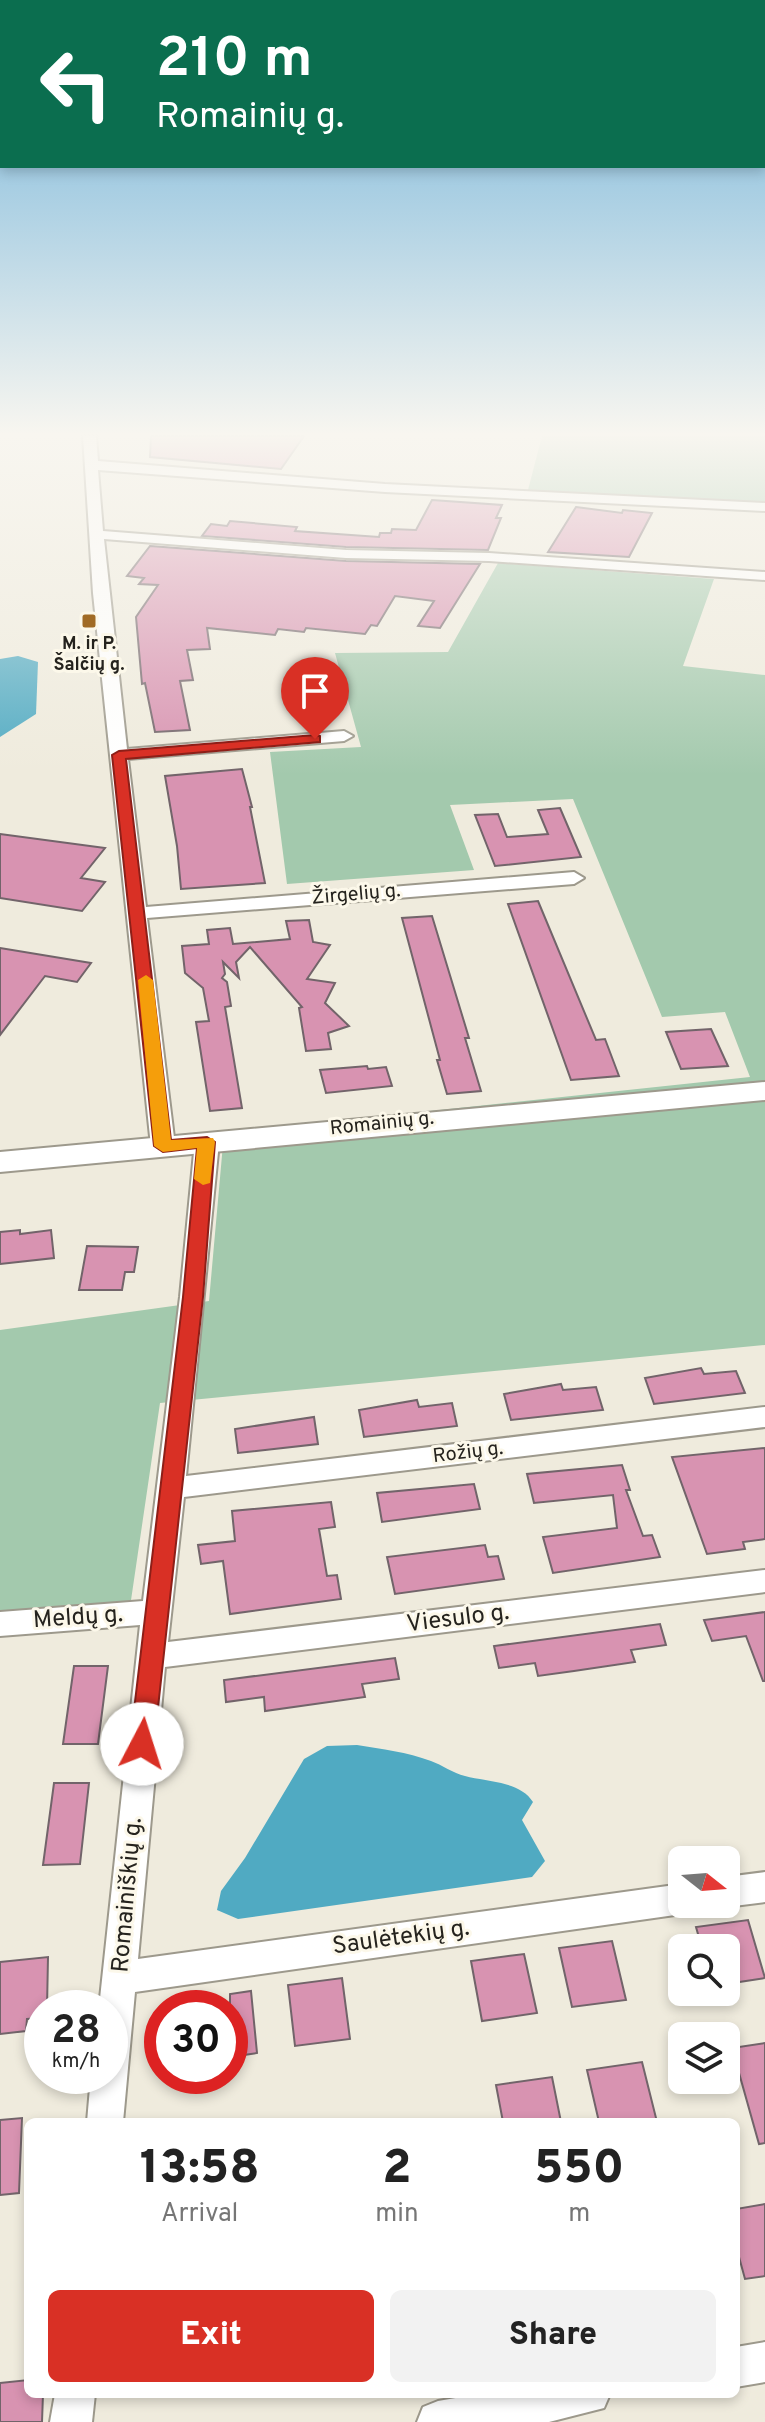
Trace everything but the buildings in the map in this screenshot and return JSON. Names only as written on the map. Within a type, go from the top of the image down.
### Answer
[{"type":"main road","name":"Romainių g.","points":[[0,1162],[765,1091]]},
{"type":"street","points":[[97,549],[163,1146]]},
{"type":"street","points":[[287,549],[346,554],[489,557],[765,576]]},
{"type":"street","points":[[119,755],[344,736]]},
{"type":"street","name":"Žirgelių g.","points":[[139,913],[574,878]]},
{"type":"street","name":"Romainiškių g.","points":[[105,2118],[155,1612],[193,1297],[207,1142]]},
{"type":"street","name":"Rožių g.","points":[[170,1488],[765,1417]]},
{"type":"street","name":"Viesulo g.","points":[[151,1656],[765,1581]]},
{"type":"street","name":"Meldų g.","points":[[0,1624],[155,1612]]},
{"type":"street","points":[[740,1890],[765,1887]]},
{"type":"street","name":"Saulėtekių g.","points":[[120,1978],[668,1901]]},
{"type":"street","points":[[740,2366],[765,2362]]},
{"type":"street","points":[[71,2422],[74,2398]]},
{"type":"street","points":[[438,2422],[568,2398]]},
{"type":"green space","points":[[498,563],[714,579],[683,666],[765,675],[765,1345],[160,1403],[130,1607],[0,1616],[0,1330],[209,1301],[224,1133],[750,1077],[725,1012],[662,1017],[573,799],[450,805],[474,870],[287,884],[270,752],[361,747],[335,653],[448,652]]},
{"type":"water","points":[[18,656],[38,662],[36,714],[0,737],[0,659]]},
{"type":"water","points":[[357,1745],[413,1755],[461,1775],[520,1790],[533,1802],[522,1820],[545,1861],[532,1877],[238,1919],[217,1910],[221,1891],[245,1858],[304,1759],[327,1746]]},
{"type":"slow traffic","points":[[146,980],[163,1146],[207,1142],[203,1179]]},
{"type":"place","name":"M. ir P. Šalčių g.","points":[[89,621]]},
{"type":"route","points":[[142,1744],[193,1297],[207,1142],[163,1146],[119,755],[315,739]]}]
